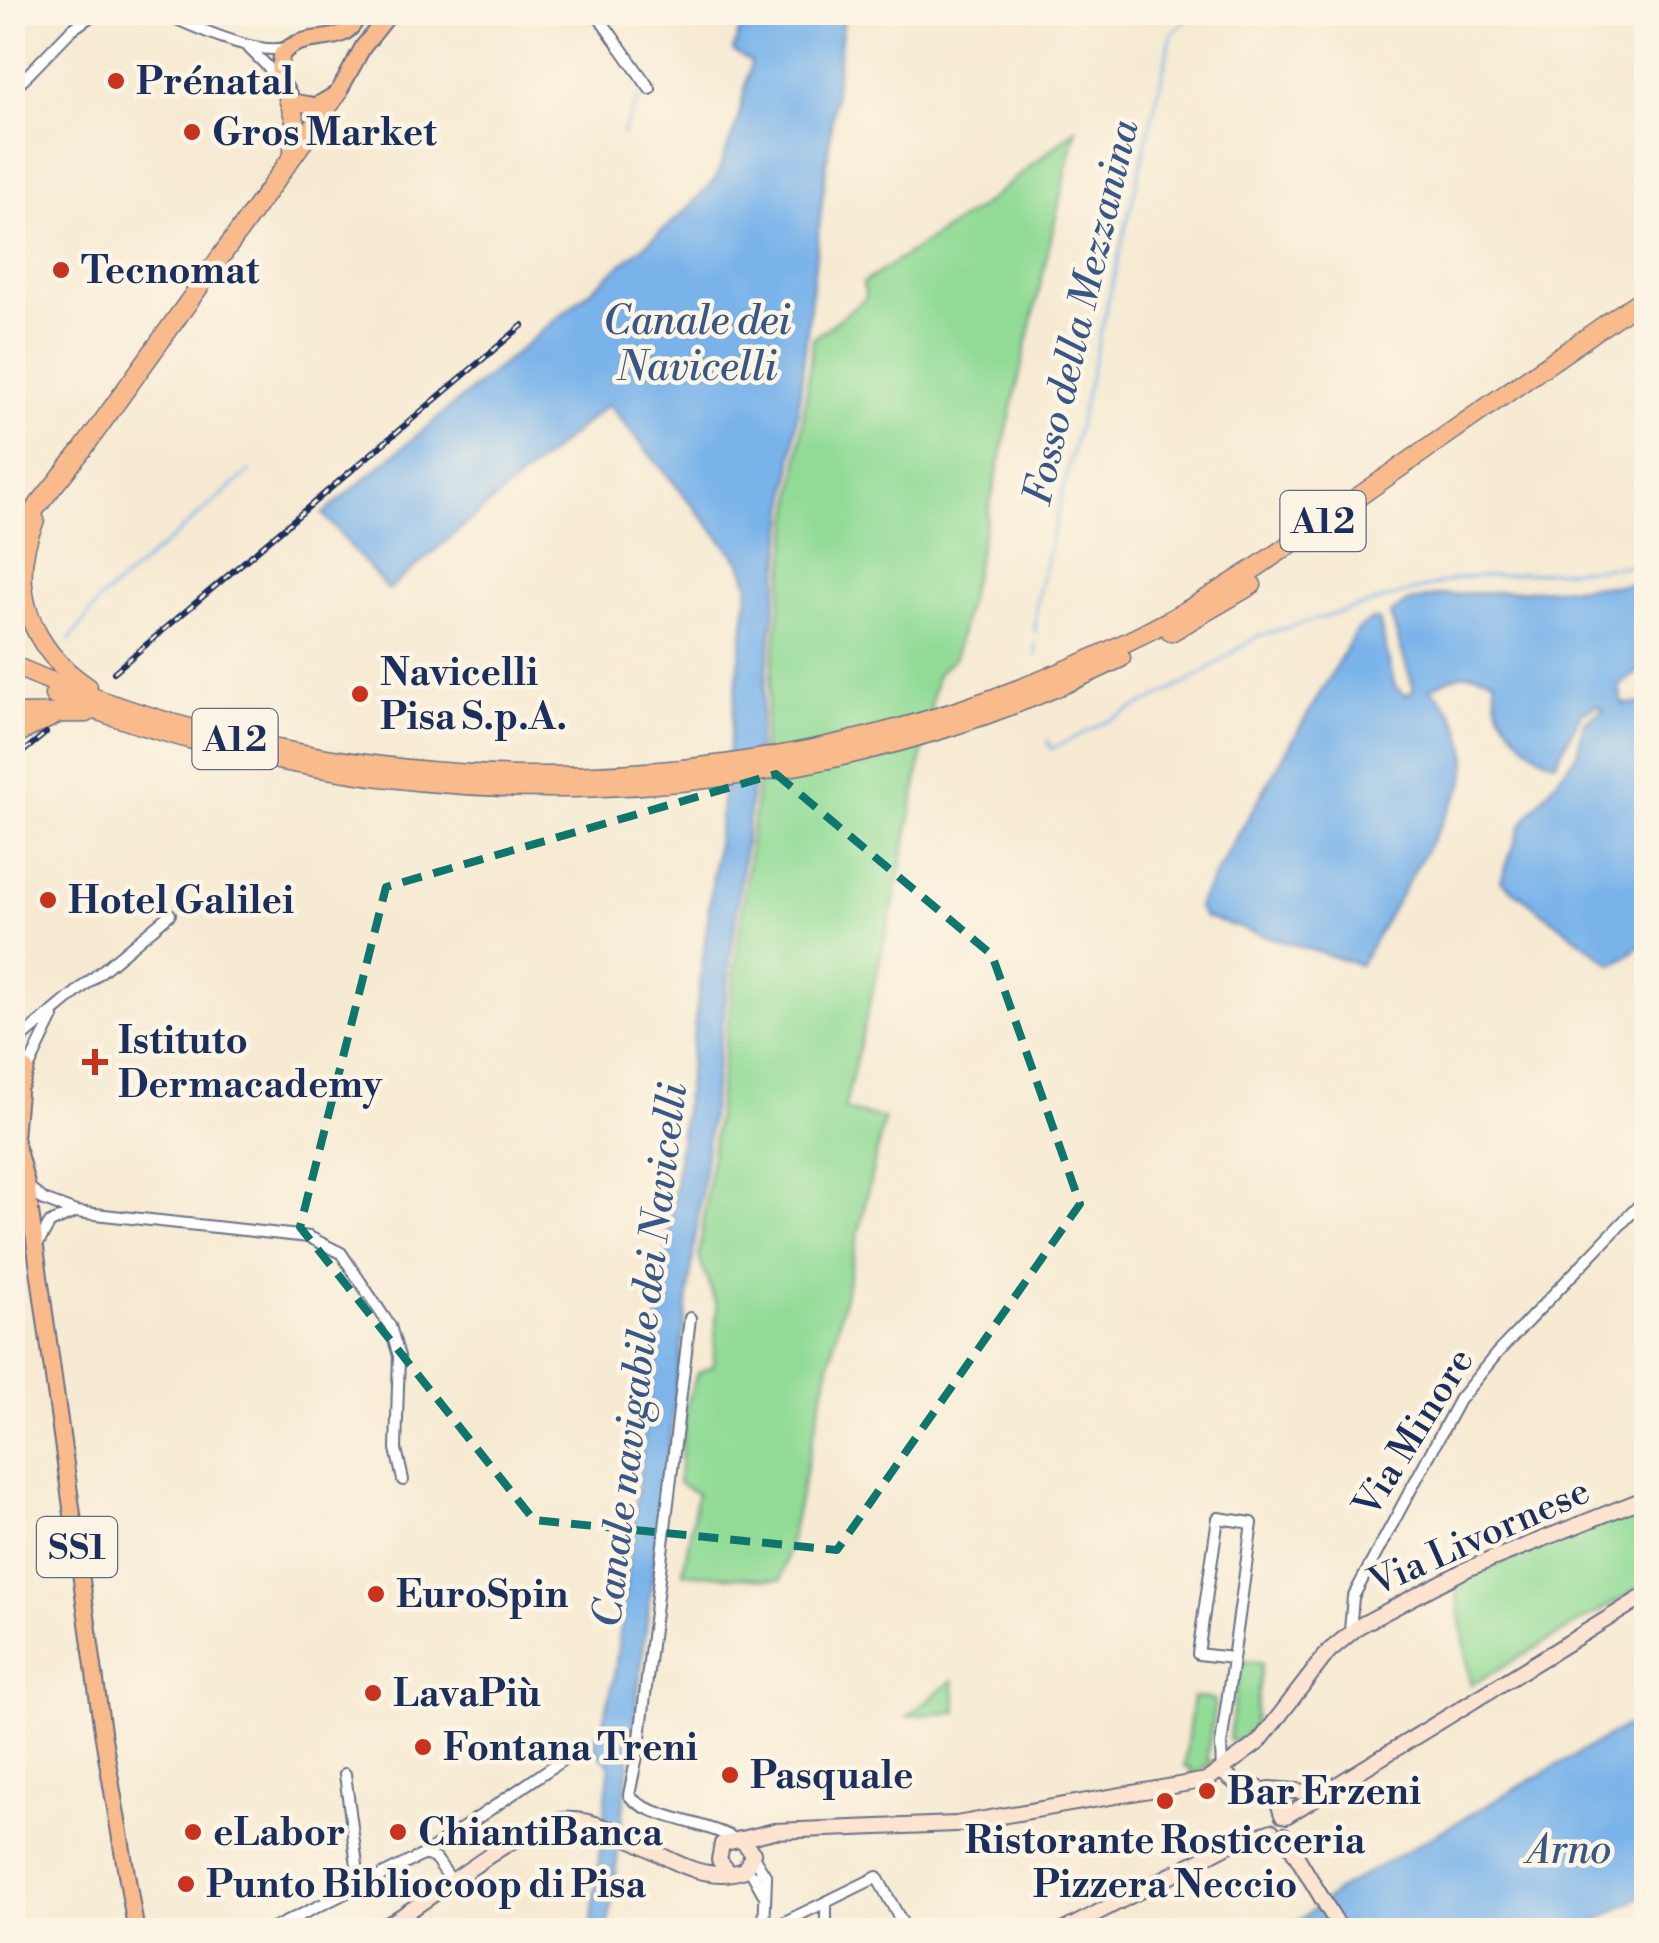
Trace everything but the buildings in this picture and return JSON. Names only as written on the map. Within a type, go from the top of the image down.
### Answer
[{"type":"highway","points":[[12,538],[44,501],[338,94]]},
{"type":"highway","points":[[288,98],[298,130],[288,164]]},
{"type":"highway","name":"A12","points":[[979,711],[1104,654],[1228,586],[1646,296]]},
{"type":"highway","name":"A12","points":[[12,678],[297,766],[412,783],[537,790],[640,787],[776,770],[897,743],[1094,672],[1232,598],[1646,310]]},
{"type":"highway","points":[[44,501],[28,537],[21,566],[30,621],[58,664],[112,710]]},
{"type":"highway","name":"A12","points":[[12,665],[112,710]]},
{"type":"highway","points":[[12,714],[112,710]]},
{"type":"highway","points":[[12,736],[66,712]]},
{"type":"main road","points":[[359,12],[352,28],[342,37],[309,38],[290,46],[280,60],[278,78],[288,98],[299,105],[316,106],[338,94],[367,42],[391,12]]},
{"type":"main road","points":[[12,1049],[23,1061],[19,1084]]},
{"type":"main road","name":"SS1","points":[[19,1084],[14,1130],[27,1186],[109,1773]]},
{"type":"main road","points":[[109,1773],[128,1930]]},
{"type":"main road","points":[[109,1773],[136,1930]]},
{"type":"street","points":[[12,91],[86,12]]},
{"type":"street","points":[[71,30],[97,12]]},
{"type":"street","points":[[161,12],[183,16],[245,44],[274,51],[290,46]]},
{"type":"street","points":[[595,12],[650,89]]},
{"type":"street","points":[[245,44],[278,78]]},
{"type":"street","points":[[12,1049],[170,914]]},
{"type":"street","points":[[19,1084],[59,1008]]},
{"type":"street","points":[[27,1186],[44,1200],[76,1212],[309,1238],[334,1247],[381,1310],[396,1346],[396,1449],[403,1480]]},
{"type":"street","name":"Via Minore","points":[[1350,1631],[1353,1597],[1459,1400],[1498,1352],[1646,1198]]},
{"type":"street","points":[[35,1248],[50,1223],[76,1212]]},
{"type":"street","points":[[690,1318],[639,1746],[629,1794],[650,1809],[698,1822],[736,1839],[753,1855]]},
{"type":"street","name":"Via Livornese","points":[[736,1839],[771,1832],[956,1824],[1166,1790],[1222,1772],[1259,1742],[1323,1657],[1350,1631],[1467,1569],[1646,1498]]},
{"type":"street","points":[[1232,1658],[1198,1654],[1218,1518],[1252,1523],[1220,1754],[1222,1772],[1235,1782],[1320,1793]]},
{"type":"street","points":[[1341,1930],[1271,1821],[1646,1595]]},
{"type":"street","points":[[270,1930],[424,1854],[574,1752]]},
{"type":"street","points":[[345,1774],[360,1888]]},
{"type":"street","points":[[1264,1788],[1277,1795],[1284,1815]]},
{"type":"street","points":[[378,1930],[431,1898],[450,1880],[474,1870],[542,1825],[585,1822],[635,1839],[695,1870],[747,1872]]},
{"type":"street","points":[[712,1830],[719,1850],[747,1872],[764,1899],[766,1930],[877,1877],[906,1930]]},
{"type":"street","points":[[747,1872],[753,1855],[771,1832]]},
{"type":"street","points":[[1064,1930],[1229,1845],[1278,1833]]},
{"type":"street","points":[[695,1870],[736,1839]]},
{"type":"street","points":[[424,1854],[436,1859],[450,1880]]},
{"type":"street","points":[[826,1902],[826,1930]]},
{"type":"highlighted area","points":[[776,774],[992,955],[1080,1204],[837,1550],[534,1520],[300,1227],[386,887]]},
{"type":"green space","points":[[1076,129],[955,657],[937,674],[898,884],[844,1110],[884,1119],[781,1580],[683,1573],[697,1494],[678,1483],[687,1404],[697,1373],[713,1366],[717,1306],[699,1257],[813,339],[866,298],[863,283],[983,205]]},
{"type":"green space","points":[[1646,1506],[1646,1584],[1471,1685],[1455,1582]]},
{"type":"green space","points":[[1240,1661],[1262,1663],[1253,1728],[1239,1742],[1229,1740]]},
{"type":"green space","points":[[953,1680],[957,1712],[908,1716]]},
{"type":"green space","points":[[1193,1697],[1215,1700],[1207,1759],[1212,1762],[1191,1777],[1191,1768],[1184,1766]]},
{"type":"water","name":"Canale dei Navicelli","points":[[745,13],[844,13],[776,598],[608,1930],[591,1930],[610,1764],[591,1745],[602,1725],[614,1679],[749,585],[741,563],[608,404],[388,590],[323,514],[681,215],[716,178],[738,121],[751,62],[733,51]]},
{"type":"water","points":[[1646,584],[1646,666],[1619,686],[1622,704],[1646,703],[1646,942],[1613,965],[1501,881],[1521,825],[1577,754],[1584,722],[1603,710],[1598,705],[1581,713],[1556,762],[1548,760],[1523,742],[1504,717],[1498,707],[1494,679],[1468,673],[1430,688],[1449,709],[1462,733],[1467,759],[1462,787],[1360,965],[1204,917],[1197,906],[1356,631],[1372,619],[1379,620],[1395,687],[1407,696],[1414,689],[1390,614],[1407,603],[1440,595]]},
{"type":"water","name":"Arno","points":[[1646,1715],[1646,1893],[1582,1930],[1287,1930],[1341,1888]]},
{"type":"waterway","name":"Fosso della Mezzanina","points":[[1035,632],[1037,599],[1172,34],[1193,12]]},
{"type":"waterway","points":[[622,134],[639,97]]},
{"type":"waterway","points":[[69,641],[100,600],[250,471]]},
{"type":"waterway","points":[[1048,740],[1051,749],[1190,681],[1258,636],[1459,578],[1646,565]]},
{"type":"waterway","points":[[1035,644],[1036,656]]},
{"type":"railway","points":[[114,672],[523,325]]},
{"type":"railway","points":[[12,761],[46,733]]},
{"type":"place","name":"Prénatal","points":[[116,81]]},
{"type":"place","name":"Gros Market","points":[[192,132]]},
{"type":"place","name":"Tecnomat","points":[[61,270]]},
{"type":"place","name":"Navicelli Pisa S.p.A.","points":[[360,694]]},
{"type":"place","name":"Hotel Galilei","points":[[48,900]]},
{"type":"place","name":"Istituto Dermacademy","points":[[95,1062]]},
{"type":"place","name":"EuroSpin","points":[[376,1594]]},
{"type":"place","name":"LavaPiù","points":[[373,1693]]},
{"type":"place","name":"Fontana Treni","points":[[423,1747]]},
{"type":"place","name":"Pasquale","points":[[730,1775]]},
{"type":"place","name":"Bar Erzeni","points":[[1207,1791]]},
{"type":"place","name":"Ristorante Rosticceria Pizzera Neccio","points":[[1165,1801]]},
{"type":"place","name":"eLabor","points":[[193,1832]]},
{"type":"place","name":"ChiantiBanca","points":[[398,1832]]},
{"type":"place","name":"Punto Bibliocoop di Pisa","points":[[186,1884]]},
{"type":"water label","name":"Canale navigabile dei Navicelli","points":[[639,1355]]}]
